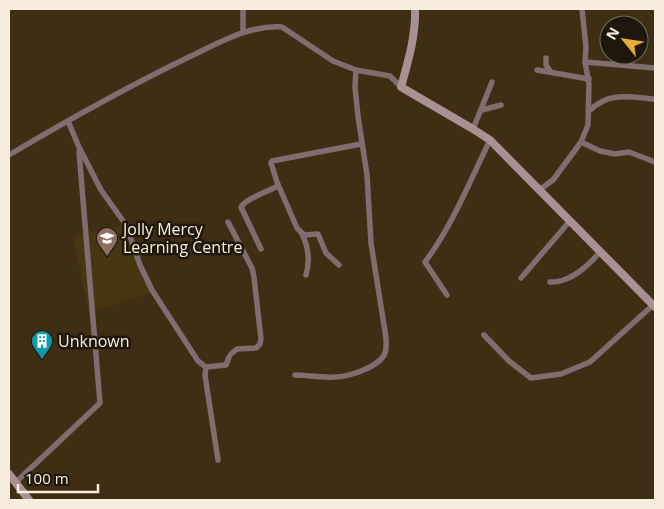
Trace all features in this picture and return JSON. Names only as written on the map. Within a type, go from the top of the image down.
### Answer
[{"type":"street","points":[[243,9],[243,31]]},
{"type":"street","points":[[401,87],[410,55],[415,9]]},
{"type":"street","points":[[539,190],[553,180],[581,142],[588,124],[589,79],[585,62],[586,47],[582,9]]},
{"type":"street","points":[[9,155],[114,94],[243,31],[282,27],[333,61],[356,70],[390,76],[401,87],[490,140],[654,306],[590,362],[561,374],[532,378],[509,361],[484,335]]},
{"type":"street","points":[[546,58],[546,65],[550,72]]},
{"type":"street","points":[[585,62],[655,68]]},
{"type":"street","points":[[295,375],[337,378],[375,365],[382,360],[386,353],[386,338],[371,244],[367,175],[355,87],[356,70]]},
{"type":"street","points":[[538,70],[589,79]]},
{"type":"street","points":[[473,129],[492,82]]},
{"type":"street","points":[[589,111],[598,103],[611,97],[655,99]]},
{"type":"street","points":[[482,110],[501,105]]},
{"type":"street","points":[[68,121],[101,190],[126,225],[140,265],[152,290],[198,361],[206,368],[226,365],[230,355],[237,349],[256,348],[260,344],[252,268],[228,222]]},
{"type":"street","points":[[447,295],[425,262],[448,224],[490,140]]},
{"type":"street","points":[[581,142],[600,151],[615,154],[629,152],[655,162]]},
{"type":"street","points":[[306,275],[308,254],[302,234],[297,228],[278,186],[271,163],[272,161],[362,144]]},
{"type":"street","points":[[16,482],[100,403],[79,147]]},
{"type":"street","points":[[261,249],[241,206],[244,202],[278,186]]},
{"type":"street","points":[[520,278],[569,222]]},
{"type":"street","points":[[302,234],[318,234],[326,253],[339,265]]},
{"type":"street","points":[[550,282],[559,283],[576,274],[600,252]]},
{"type":"street","points":[[206,368],[205,375],[218,460]]},
{"type":"street","points":[[9,474],[29,500]]},
{"type":"shaded area","name":"Jolly Mercy Learning Centre","points":[[124,225],[152,292],[89,313],[73,237]]},
{"type":"place","name":"Jolly Mercy Learning Centre","points":[[107,257]]},
{"type":"place","name":"Unknown","points":[[42,360]]}]
